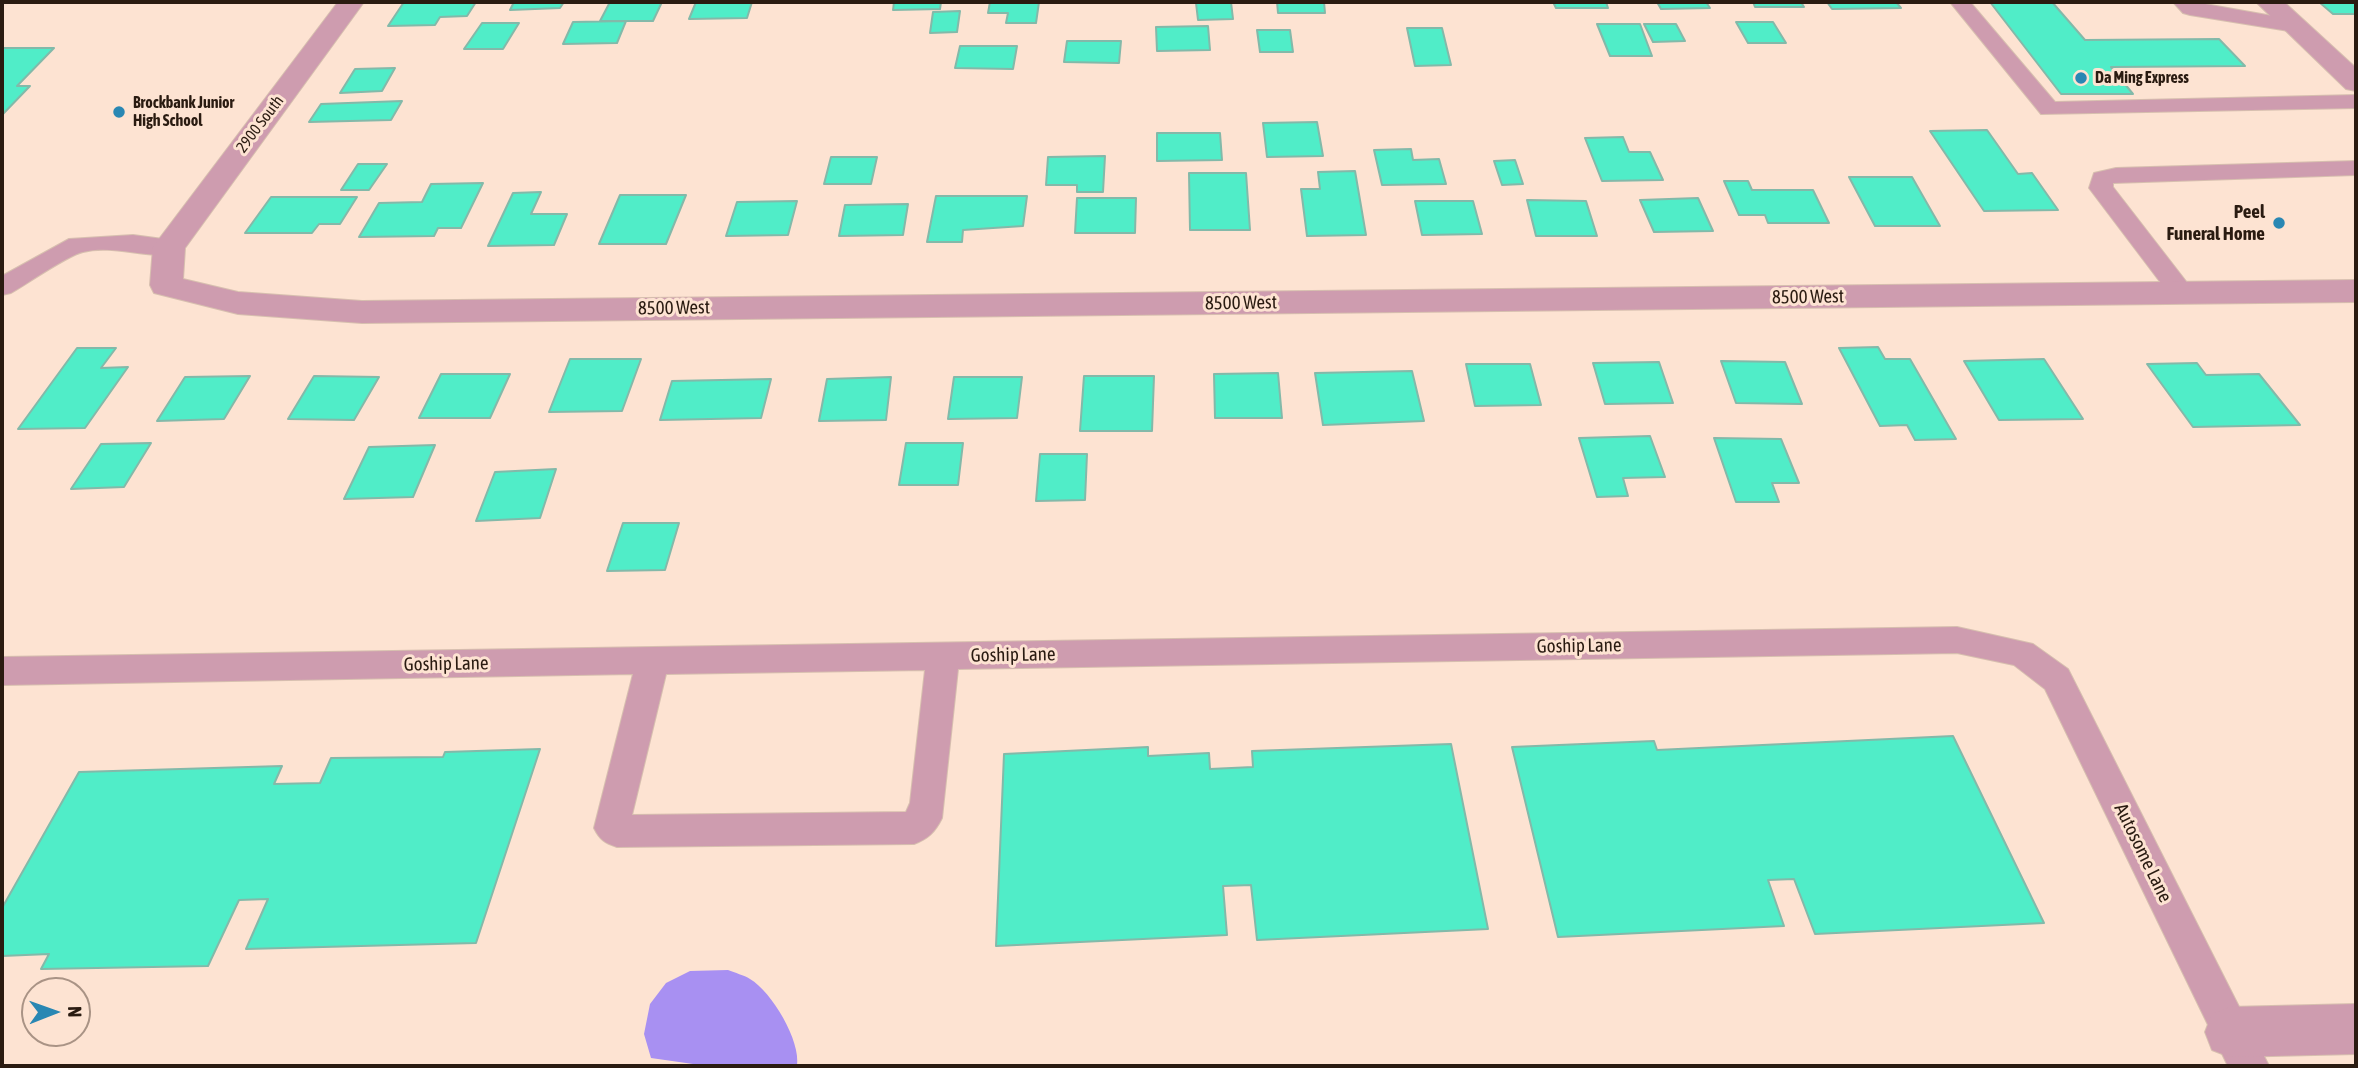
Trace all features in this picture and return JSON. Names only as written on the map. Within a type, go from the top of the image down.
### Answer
[{"type":"street","name":"2900 South","points":[[169,247],[351,2]]},
{"type":"street","points":[[2269,2],[2356,83]]},
{"type":"street","name":"8500 West","points":[[169,247],[166,285],[198,297],[239,306],[362,312],[2356,291]]},
{"type":"street","points":[[2239,1049],[2356,1029]]},
{"type":"lane","points":[[1960,2],[2049,109],[2356,102]]},
{"type":"lane","points":[[2183,2],[2190,9],[2295,26]]},
{"type":"lane","points":[[2182,293],[2101,188],[2102,178],[2116,175],[2356,168]]},
{"type":"lane","points":[[2,287],[78,244],[133,243],[169,247]]},
{"type":"lane","name":"Goship Lane","points":[[2,671],[1957,640],[2022,653]]},
{"type":"lane","name":"Autosome Lane","points":[[2022,653],[2057,679],[2239,1049]]},
{"type":"lane","points":[[653,661],[615,810],[612,828],[617,831],[914,828],[924,818],[927,803],[943,656]]},
{"type":"shaded area","points":[[728,970],[758,985],[776,1006],[790,1031],[797,1066],[707,1066],[651,1058],[644,1034],[650,1004],[666,983],[690,971]]},
{"type":"building","points":[[404,2],[476,2],[467,16],[440,17],[435,25],[388,26]]},
{"type":"building","points":[[514,2],[564,2],[560,8],[510,10]]},
{"type":"building","points":[[610,2],[662,2],[653,21],[600,21]]},
{"type":"building","points":[[696,2],[752,2],[747,18],[689,19]]},
{"type":"building","points":[[894,2],[941,2],[940,9],[893,10]]},
{"type":"building","points":[[990,2],[1039,2],[1036,23],[1006,23],[1008,13],[988,13]]},
{"type":"building","points":[[1182,2],[1231,2],[1233,19],[1198,20],[1196,3]]},
{"type":"building","points":[[1277,2],[1324,2],[1325,13],[1278,13]]},
{"type":"building","points":[[1553,2],[1606,2],[1608,8],[1556,8]]},
{"type":"building","points":[[1657,2],[1706,2],[1710,8],[1661,9]]},
{"type":"building","points":[[1753,2],[1801,2],[1804,7],[1755,7]]},
{"type":"building","points":[[1827,2],[1896,2],[1901,8],[1832,9]]},
{"type":"building","points":[[1990,2],[2052,2],[2085,40],[2219,39],[2245,66],[2111,67],[2133,94],[2061,94]]},
{"type":"building","points":[[2319,2],[2356,2],[2356,14],[2333,14]]},
{"type":"building","points":[[960,11],[957,32],[930,33],[933,12]]},
{"type":"building","points":[[626,21],[617,43],[563,44],[573,22]]},
{"type":"building","points":[[1736,22],[1773,22],[1786,43],[1748,43]]},
{"type":"building","points":[[482,23],[519,23],[503,49],[464,49]]},
{"type":"building","points":[[1597,24],[1640,24],[1652,56],[1610,56]]},
{"type":"building","points":[[1644,24],[1676,24],[1685,41],[1653,42]]},
{"type":"building","points":[[1208,26],[1210,50],[1157,51],[1156,27]]},
{"type":"building","points":[[1407,28],[1442,28],[1451,65],[1415,66]]},
{"type":"building","points":[[1257,30],[1290,30],[1293,52],[1260,52]]},
{"type":"building","points":[[1067,41],[1121,41],[1119,63],[1064,62]]},
{"type":"building","points":[[960,46],[1017,46],[1013,69],[955,68]]},
{"type":"building","points":[[2,48],[54,48],[17,86],[30,86],[2,115]]},
{"type":"building","points":[[395,68],[382,91],[340,93],[355,69]]},
{"type":"building","points":[[402,101],[391,120],[309,122],[321,104]]},
{"type":"building","points":[[1317,122],[1323,156],[1267,157],[1263,123]]},
{"type":"building","points":[[1987,130],[2018,174],[2032,173],[2058,210],[1984,211],[1930,131]]},
{"type":"building","points":[[1157,133],[1220,133],[1222,160],[1157,161]]},
{"type":"building","points":[[1623,137],[1629,152],[1650,152],[1663,180],[1602,181],[1585,138]]},
{"type":"building","points":[[1411,149],[1413,160],[1439,159],[1446,184],[1382,185],[1374,150]]},
{"type":"building","points":[[1105,156],[1103,192],[1077,192],[1077,185],[1046,185],[1048,157]]},
{"type":"building","points":[[831,157],[877,157],[871,184],[824,184]]},
{"type":"building","points":[[1515,160],[1523,184],[1502,185],[1494,161]]},
{"type":"building","points":[[358,164],[387,164],[369,190],[341,190]]},
{"type":"building","points":[[1355,171],[1366,235],[1307,236],[1301,189],[1320,189],[1318,172]]},
{"type":"building","points":[[1189,173],[1246,173],[1250,230],[1190,230]]},
{"type":"building","points":[[1849,177],[1912,177],[1940,226],[1875,226]]},
{"type":"building","points":[[1724,181],[1748,181],[1752,190],[1813,190],[1829,223],[1768,223],[1765,215],[1739,215]]},
{"type":"building","points":[[483,183],[461,228],[438,228],[434,236],[359,237],[379,203],[422,202],[431,184]]},
{"type":"building","points":[[541,192],[531,214],[567,214],[554,245],[488,246],[513,193]]},
{"type":"building","points":[[620,195],[686,195],[666,244],[599,244]]},
{"type":"building","points":[[936,196],[1027,196],[1023,226],[963,230],[962,242],[927,242]]},
{"type":"building","points":[[271,197],[357,197],[340,224],[319,224],[312,233],[245,233]]},
{"type":"building","points":[[1077,198],[1136,198],[1135,233],[1075,233]]},
{"type":"building","points":[[1698,198],[1713,231],[1654,232],[1640,200]]},
{"type":"building","points":[[1527,200],[1586,201],[1597,236],[1536,236]]},
{"type":"building","points":[[797,201],[788,235],[726,236],[737,202]]},
{"type":"building","points":[[1415,201],[1473,201],[1482,234],[1422,235]]},
{"type":"building","points":[[908,204],[903,235],[839,236],[845,205]]},
{"type":"building","points":[[1878,347],[1885,359],[1910,359],[1956,439],[1915,440],[1907,425],[1880,426],[1839,348]]},
{"type":"building","points":[[77,348],[116,348],[101,368],[128,367],[85,428],[18,429]]},
{"type":"building","points":[[570,359],[641,359],[622,411],[549,412]]},
{"type":"building","points":[[2044,359],[2083,419],[1999,420],[1964,361]]},
{"type":"building","points":[[1721,361],[1785,362],[1802,404],[1736,403]]},
{"type":"building","points":[[1659,362],[1673,403],[1605,404],[1593,363]]},
{"type":"building","points":[[2197,363],[2206,375],[2259,374],[2300,425],[2193,427],[2147,364]]},
{"type":"building","points":[[1466,364],[1530,364],[1541,405],[1475,406]]},
{"type":"building","points":[[1412,371],[1424,421],[1323,425],[1315,373]]},
{"type":"building","points":[[1278,373],[1282,418],[1215,418],[1214,374]]},
{"type":"building","points":[[441,374],[510,374],[490,418],[419,418]]},
{"type":"building","points":[[250,376],[224,419],[157,421],[185,377]]},
{"type":"building","points":[[314,376],[379,377],[354,420],[288,419]]},
{"type":"building","points":[[1084,376],[1154,376],[1152,431],[1080,431]]},
{"type":"building","points":[[891,377],[886,420],[819,421],[827,379]]},
{"type":"building","points":[[954,377],[1022,377],[1017,418],[948,419]]},
{"type":"building","points":[[771,379],[761,418],[660,420],[672,381]]},
{"type":"building","points":[[1650,436],[1665,477],[1623,478],[1628,496],[1597,497],[1579,438]]},
{"type":"building","points":[[1714,438],[1781,439],[1799,483],[1772,483],[1779,502],[1736,502]]},
{"type":"building","points":[[151,443],[124,487],[71,489],[101,444]]},
{"type":"building","points":[[906,443],[963,443],[958,485],[899,485]]},
{"type":"building","points":[[435,445],[413,497],[344,499],[369,447]]},
{"type":"building","points":[[1040,454],[1087,454],[1085,500],[1036,501]]},
{"type":"building","points":[[556,469],[540,518],[476,521],[495,472]]},
{"type":"building","points":[[623,523],[679,523],[665,570],[607,571]]},
{"type":"building","points":[[1953,736],[2044,923],[1815,934],[1794,879],[1768,880],[1784,926],[1558,937],[1512,747],[1654,741],[1657,750]]},
{"type":"building","points":[[1451,744],[1488,929],[1257,940],[1251,885],[1223,886],[1227,935],[996,946],[1004,754],[1148,747],[1148,756],[1209,753],[1210,769],[1253,767],[1252,751]]},
{"type":"building","points":[[540,749],[476,943],[246,949],[268,899],[239,900],[208,966],[41,969],[49,954],[2,956],[2,908],[79,772],[282,766],[274,784],[320,783],[331,758],[443,757],[445,752]]},
{"type":"place","name":"Da Ming Express","points":[[2081,78]]},
{"type":"place","name":"Brockbank Junior High School","points":[[119,112]]},
{"type":"place","name":"Peel Funeral Home","points":[[2279,223]]}]
